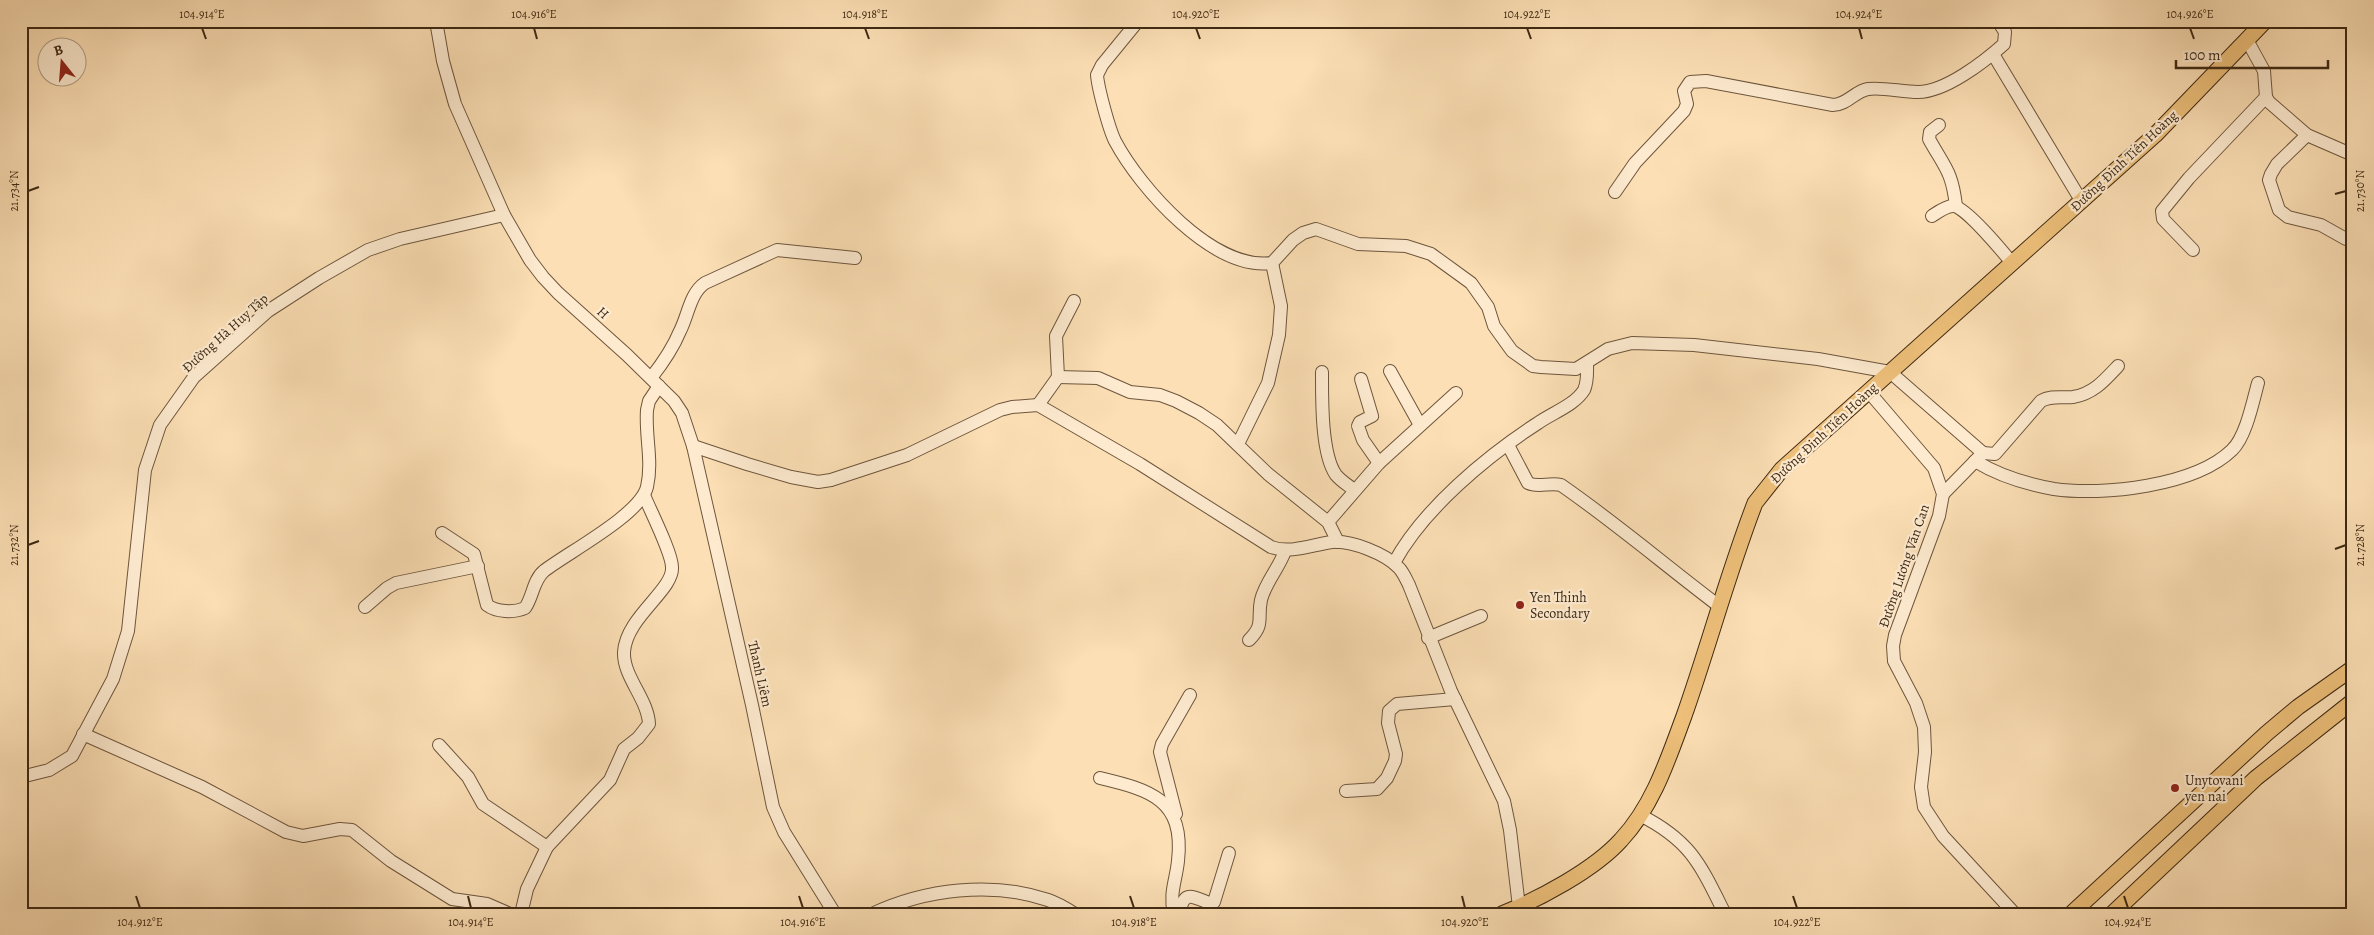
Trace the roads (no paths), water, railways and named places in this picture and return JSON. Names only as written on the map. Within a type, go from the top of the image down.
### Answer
[{"type":"main road","name":"Đường Đinh Tiên Hoàng","points":[[1502,914],[1560,885],[1599,860],[1621,841],[1640,815],[1669,756],[1708,649],[1720,606],[1756,504],[1768,485],[1782,469],[2082,202],[2154,135],[2265,21]]},
{"type":"main road","points":[[2071,914],[2298,707],[2353,668]]},
{"type":"main road","points":[[2112,914],[2218,812],[2290,750],[2353,702]]},
{"type":"main road","points":[[2202,793],[2218,812]]},
{"type":"street","name":"H","points":[[436,21],[443,61],[455,104],[504,215],[543,277],[674,400],[688,428]]},
{"type":"street","points":[[1138,21],[1102,65],[1097,75],[1114,139],[1156,198],[1189,230],[1233,257],[1247,261],[1272,263]]},
{"type":"street","points":[[1616,192],[1636,163],[1684,111],[1687,104],[1684,92],[1690,82],[1699,80],[1839,105],[1868,89],[1916,92],[1932,90],[1942,87],[1993,54],[2004,44],[2005,32],[1998,21]]},
{"type":"street","points":[[2247,40],[2264,71],[2266,98],[2307,135],[2353,155]]},
{"type":"street","points":[[1993,54],[2082,202]]},
{"type":"street","points":[[2193,250],[2163,219],[2162,211],[2189,178],[2266,98]]},
{"type":"street","points":[[1938,125],[1930,132],[1929,140],[1947,167],[1953,186],[1956,206],[1990,237],[2012,263]]},
{"type":"street","points":[[2307,135],[2277,164],[2271,174],[2269,180],[2279,210],[2288,217],[2321,225],[2346,239]]},
{"type":"street","points":[[1932,216],[1950,206],[1956,206]]},
{"type":"street","name":"Đường Hà Huy Tập","points":[[21,778],[49,770],[72,756],[113,679],[128,631],[145,470],[160,425],[194,377],[268,311],[319,278],[368,250],[400,238],[504,215]]},
{"type":"street","points":[[1272,263],[1293,240],[1303,233],[1316,229],[1358,244],[1414,248],[1440,259],[1471,283],[1488,307],[1494,326],[1512,351],[1533,366],[1566,370],[1576,369],[1603,352],[1620,345],[1694,345],[1818,359],[1890,372],[1994,472],[2053,488],[2085,491],[2148,486],[2192,474],[2232,450],[2239,441],[2258,382]]},
{"type":"street","points":[[442,533],[472,551],[478,566],[487,605],[496,610],[518,611],[528,603],[543,572],[590,542],[634,506],[644,495],[649,473],[647,410],[649,401],[655,382],[680,332],[697,290],[705,283],[777,250],[855,258]]},
{"type":"street","points":[[1238,444],[1268,383],[1279,335],[1281,306],[1272,263]]},
{"type":"street","points":[[1038,405],[1058,377],[1056,336],[1074,300]]},
{"type":"street","points":[[1394,563],[1414,531],[1463,480],[1508,445],[1575,399],[1584,390],[1587,363]]},
{"type":"street","points":[[1943,494],[1956,483],[1979,457],[1995,454],[2042,401],[2050,398],[2073,397],[2095,389],[2118,366]]},
{"type":"street","points":[[1390,371],[1420,425]]},
{"type":"street","points":[[1322,372],[1323,413],[1330,460],[1335,474],[1354,490]]},
{"type":"street","points":[[1058,377],[1098,378],[1130,392],[1160,395],[1176,401],[1218,425],[1268,474],[1328,522],[1338,542]]},
{"type":"street","points":[[1361,378],[1372,416],[1360,422],[1358,426],[1364,440],[1379,463]]},
{"type":"street","name":"Đường Lương Văn Can","points":[[1869,392],[1934,468],[1943,494],[1939,516],[1895,635],[1893,646],[1894,661],[1916,703],[1924,727],[1925,752],[1921,786],[1924,807],[1943,836],[2015,914]]},
{"type":"street","points":[[1328,522],[1379,463],[1456,393]]},
{"type":"street","points":[[693,446],[791,477],[818,482],[831,480],[907,455],[1000,410],[1038,405],[1140,464],[1271,547],[1285,551],[1338,542],[1356,545],[1394,563],[1401,570],[1409,585],[1428,638],[1454,699],[1504,801],[1510,830],[1519,907]]},
{"type":"street","name":"Thanh Liêm","points":[[688,428],[752,705],[773,807],[784,832],[835,914]]},
{"type":"street","points":[[1508,445],[1528,483],[1532,485],[1551,483],[1561,485],[1634,537],[1673,571],[1720,606]]},
{"type":"street","points":[[521,914],[527,889],[547,847],[610,780],[624,749],[638,738],[649,724],[626,666],[624,649],[632,625],[671,577],[672,564],[644,495]]},
{"type":"street","points":[[1249,640],[1260,625],[1263,594],[1285,551]]},
{"type":"street","points":[[365,607],[387,588],[396,583],[478,566]]},
{"type":"street","points":[[1428,638],[1481,616]]},
{"type":"street","points":[[1174,914],[1172,883],[1177,871],[1179,846],[1176,818],[1160,752],[1162,744],[1190,695]]},
{"type":"street","points":[[1346,791],[1376,789],[1387,778],[1396,754],[1388,723],[1389,711],[1394,706],[1402,703],[1429,703],[1454,699]]},
{"type":"street","points":[[83,734],[202,787],[286,832],[303,836],[340,829],[352,830],[391,861],[452,899],[487,904],[503,912]]},
{"type":"street","points":[[439,746],[468,777],[483,804],[547,847]]},
{"type":"street","points":[[1100,778],[1140,788],[1152,794],[1168,808],[1176,824]]},
{"type":"street","points":[[1640,815],[1666,830],[1687,847],[1703,869],[1725,914]]},
{"type":"street","points":[[1179,914],[1183,900],[1187,897],[1191,896],[1209,903],[1214,902],[1229,853]]},
{"type":"street","points":[[872,914],[890,905],[942,892],[988,889],[1019,893],[1049,900],[1075,914]]},
{"type":"place","name":"Yen Thinh Secondary","points":[[1520,605]]},
{"type":"place","name":"Unytovani yen nai","points":[[2175,788]]}]
